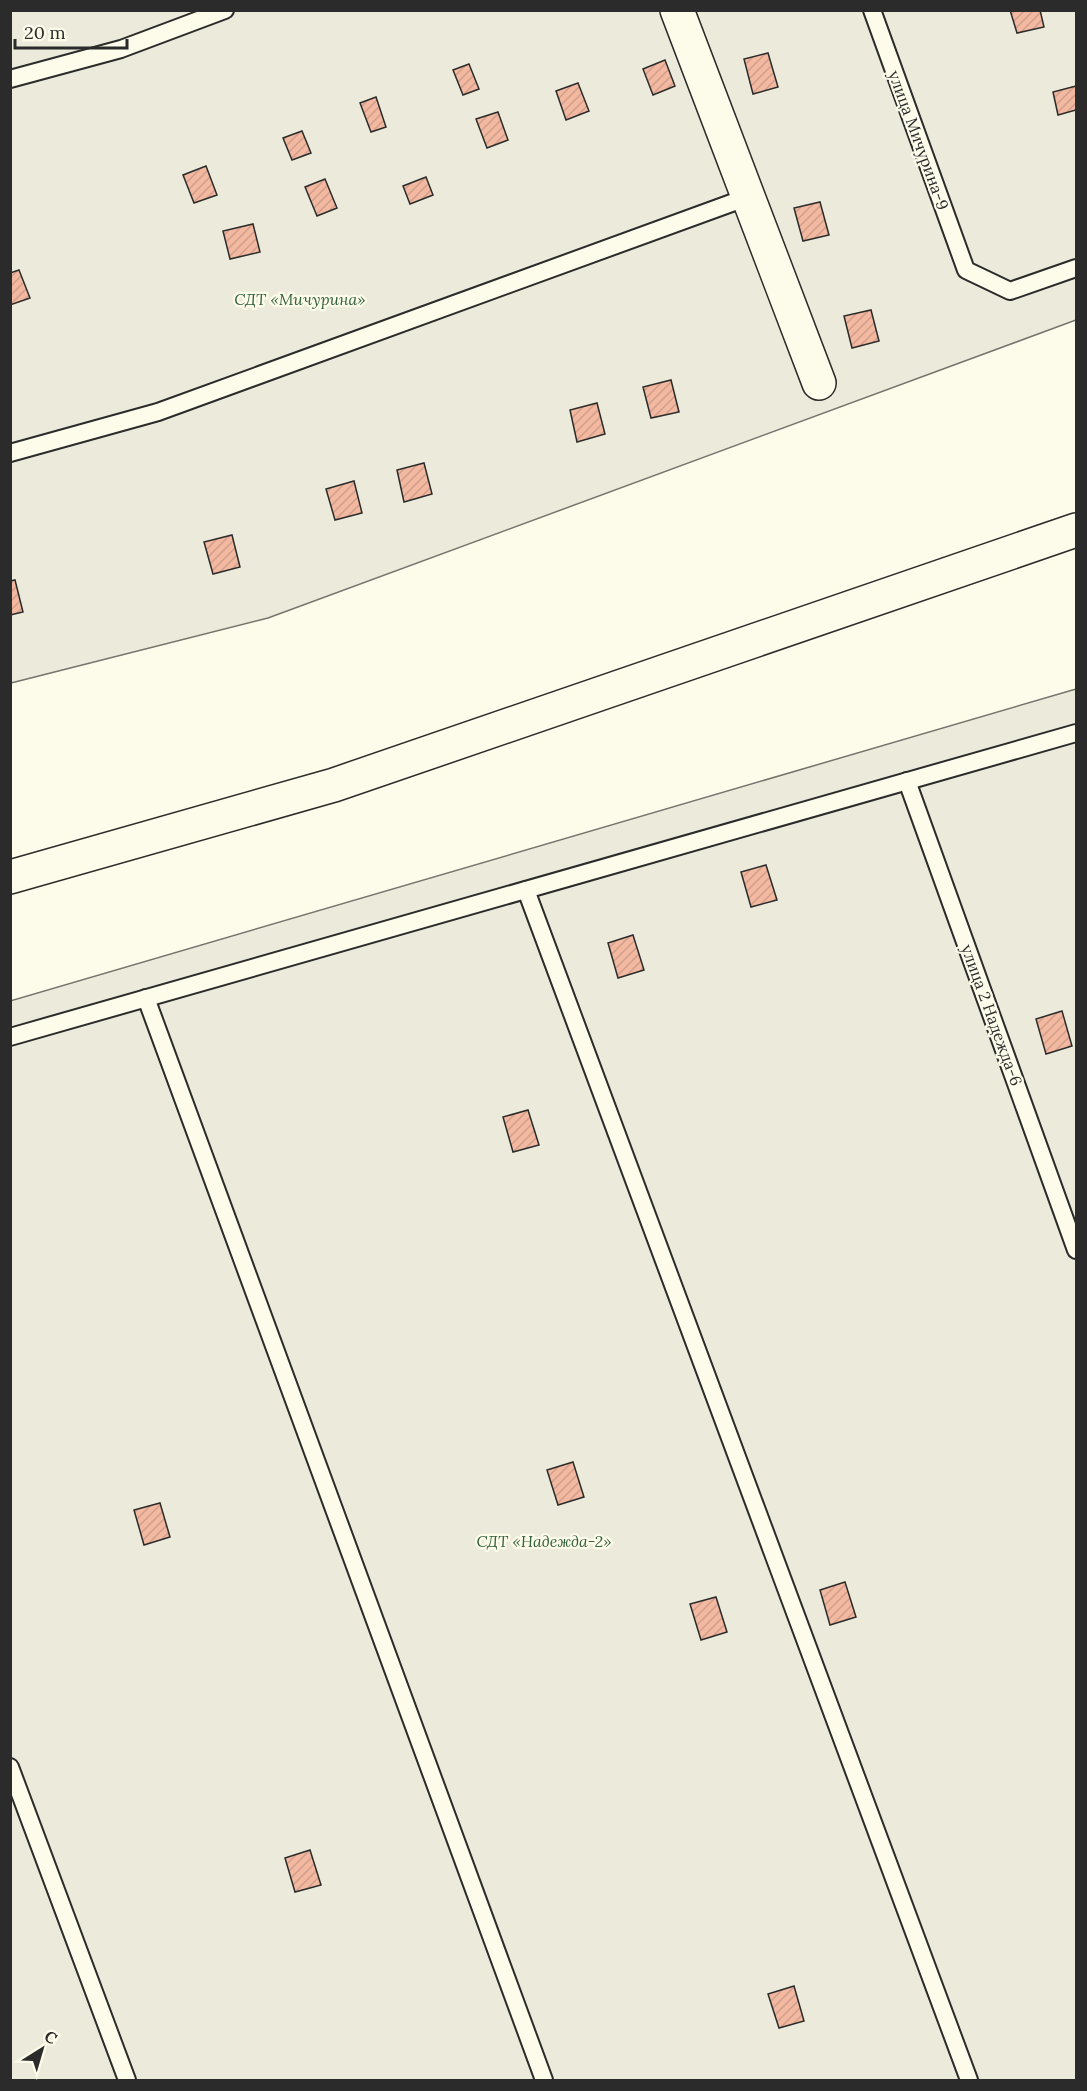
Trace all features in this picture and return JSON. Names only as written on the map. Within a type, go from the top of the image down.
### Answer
[{"type":"street","points":[[677,10],[819,383]]},
{"type":"street","points":[[10,877],[334,785],[1077,530]]},
{"type":"lane","points":[[10,79],[121,49],[225,10]]},
{"type":"lane","name":"улица Мичурина-9","points":[[872,10],[966,270],[1010,291],[1077,268]]},
{"type":"lane","points":[[10,453],[158,412],[748,197]]},
{"type":"lane","points":[[10,1037],[1077,733]]},
{"type":"lane","name":"улица 2 Надежда-6","points":[[907,781],[1077,1250]]},
{"type":"lane","points":[[526,890],[969,2080]]},
{"type":"lane","points":[[146,998],[544,2080]]},
{"type":"lane","points":[[10,1767],[127,2080]]},
{"type":"green space","name":"СДТ «Мичурина»","points":[[11,11],[1076,11],[1076,320],[268,618],[11,683]]},
{"type":"green space","name":"СДТ «Надежда-2»","points":[[1076,689],[1076,2080],[11,2080],[10,1001]]},
{"type":"building","points":[[1010,10],[1040,10],[1044,27],[1017,33]]},
{"type":"building","points":[[768,53],[778,87],[753,94],[744,59]]},
{"type":"building","points":[[665,60],[675,86],[653,95],[643,69]]},
{"type":"building","points":[[469,64],[479,89],[463,95],[453,70]]},
{"type":"building","points":[[578,83],[589,111],[566,120],[556,91]]},
{"type":"building","points":[[1076,86],[1076,110],[1058,115],[1053,92]]},
{"type":"building","points":[[376,97],[386,127],[371,132],[360,103]]},
{"type":"building","points":[[498,112],[508,140],[487,148],[476,119]]},
{"type":"building","points":[[302,131],[311,153],[292,160],[283,138]]},
{"type":"building","points":[[206,166],[217,195],[194,203],[183,175]]},
{"type":"building","points":[[426,177],[433,195],[410,204],[403,186]]},
{"type":"building","points":[[325,179],[337,208],[317,216],[305,187]]},
{"type":"building","points":[[820,202],[829,235],[803,241],[794,208]]},
{"type":"building","points":[[253,224],[260,252],[230,259],[223,231]]},
{"type":"building","points":[[19,270],[30,298],[10,305],[10,273]]},
{"type":"building","points":[[871,310],[879,341],[852,348],[844,316]]},
{"type":"building","points":[[671,380],[679,412],[651,418],[643,387]]},
{"type":"building","points":[[597,403],[605,434],[577,442],[570,410]]},
{"type":"building","points":[[424,463],[432,494],[404,502],[397,470]]},
{"type":"building","points":[[354,481],[362,513],[335,520],[326,489]]},
{"type":"building","points":[[232,535],[240,567],[213,574],[204,542]]},
{"type":"building","points":[[15,580],[23,612],[10,615],[10,581]]},
{"type":"building","points":[[766,865],[777,900],[751,907],[741,872]]},
{"type":"building","points":[[633,935],[644,970],[618,978],[608,943]]},
{"type":"building","points":[[1062,1011],[1072,1046],[1046,1054],[1036,1019]]},
{"type":"building","points":[[528,1110],[539,1145],[513,1152],[503,1117]]},
{"type":"building","points":[[573,1462],[584,1497],[558,1505],[547,1470]]},
{"type":"building","points":[[160,1503],[170,1537],[144,1545],[134,1510]]},
{"type":"building","points":[[845,1582],[856,1617],[830,1625],[820,1590]]},
{"type":"building","points":[[716,1597],[727,1632],[701,1640],[690,1604]]},
{"type":"building","points":[[310,1850],[321,1885],[295,1892],[285,1858]]},
{"type":"building","points":[[794,1986],[804,2021],[779,2028],[768,1994]]}]
